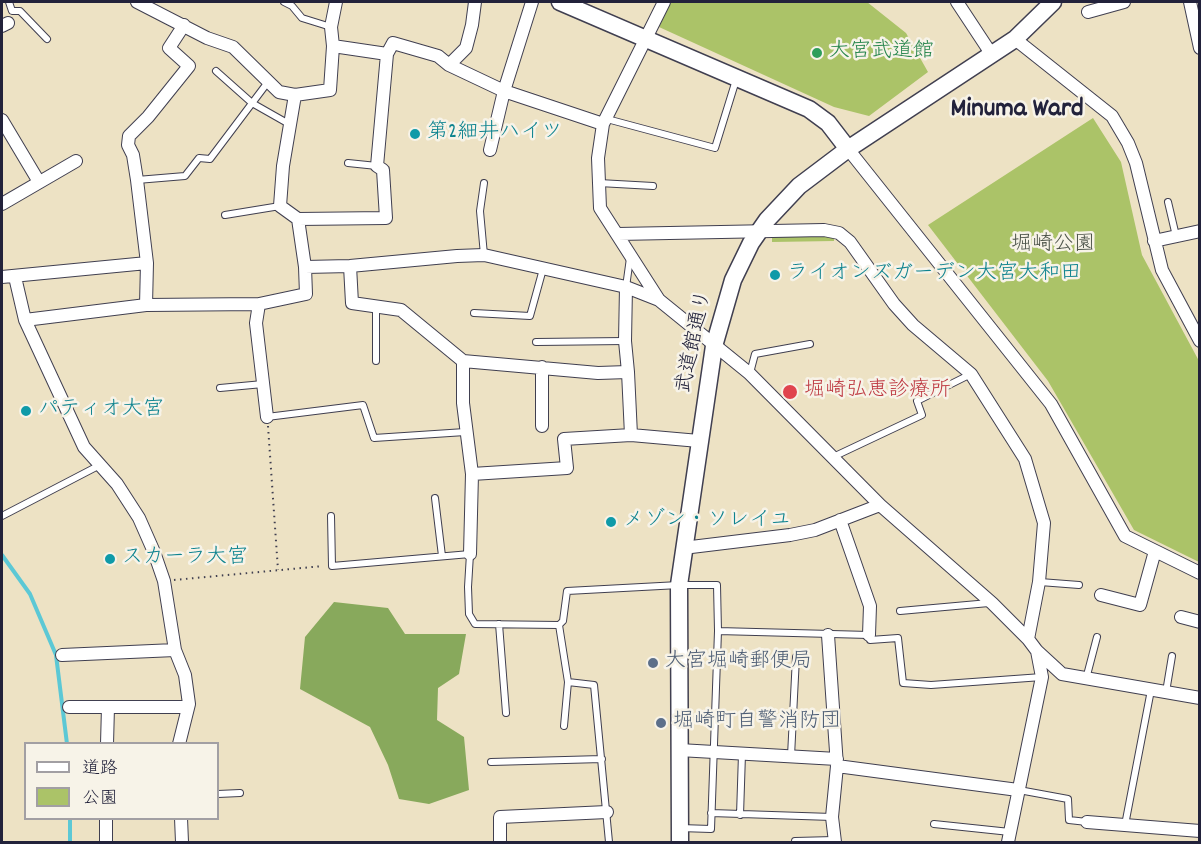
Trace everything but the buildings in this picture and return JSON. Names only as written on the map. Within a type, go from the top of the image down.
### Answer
[{"type":"street","points":[[137,2],[207,38],[233,47],[279,92],[295,94],[330,90],[333,46],[331,27],[336,2]]},
{"type":"street","points":[[449,65],[466,48],[475,2]]},
{"type":"street","points":[[490,150],[504,91],[532,2]]},
{"type":"street","points":[[560,2],[737,77],[820,116],[1051,404],[1125,536],[1200,573]]},
{"type":"street","points":[[664,2],[605,122],[597,158],[600,208],[659,300],[749,373],[880,505],[992,603],[1062,674]]},
{"type":"street","points":[[957,2],[992,55]]},
{"type":"street","name":"武道館通り","points":[[680,835],[679,585],[714,346],[733,280],[751,243],[799,186],[848,149],[1015,39],[1053,2]]},
{"type":"street","points":[[1088,12],[1124,2]]},
{"type":"street","points":[[1190,2],[1200,48]]},
{"type":"street","points":[[146,305],[147,263],[133,155],[128,145],[129,136],[148,117],[189,66],[170,48],[184,25]]},
{"type":"street","points":[[1015,39],[1112,116],[1128,143],[1136,163],[1162,270],[1200,341]]},
{"type":"street","points":[[295,94],[283,166],[280,206],[298,219],[386,218],[383,170],[377,166],[387,54],[393,43],[438,56],[449,65],[504,91],[605,122]]},
{"type":"street","points":[[333,46],[387,54]]},
{"type":"street","points":[[2,120],[39,182]]},
{"type":"street","points":[[2,204],[76,161]]},
{"type":"street","points":[[25,320],[146,305],[260,304],[306,294],[305,267],[298,219]]},
{"type":"street","points":[[618,234],[824,230],[839,233],[850,242],[894,304],[913,325],[971,374],[1025,459],[1040,506],[1044,534],[1039,582],[1028,639]]},
{"type":"street","points":[[1154,241],[1200,231]]},
{"type":"street","points":[[305,267],[350,266],[484,255],[626,287],[659,300]]},
{"type":"street","points":[[2,277],[147,263]]},
{"type":"street","points":[[350,266],[352,303],[401,310],[463,361],[598,373],[628,372]]},
{"type":"street","points":[[15,277],[25,320],[84,447],[117,484],[139,518],[154,552],[164,581],[175,650],[185,675],[188,707],[179,742]]},
{"type":"street","points":[[626,287],[625,341],[631,435]]},
{"type":"street","points":[[260,304],[256,323],[267,417]]},
{"type":"street","points":[[463,361],[465,432],[472,474],[470,554]]},
{"type":"street","points":[[542,367],[542,426]]},
{"type":"street","points":[[472,474],[567,468],[564,439],[631,435],[699,441]]},
{"type":"street","points":[[683,548],[815,530],[880,505]]},
{"type":"street","points":[[840,520],[870,606],[868,635]]},
{"type":"street","points":[[1101,595],[1140,605],[1155,551]]},
{"type":"street","points":[[1181,618],[1200,622]]},
{"type":"street","points":[[828,635],[837,762],[832,817],[835,841]]},
{"type":"street","points":[[62,655],[175,650]]},
{"type":"street","points":[[1009,837],[1042,677],[1037,651]]},
{"type":"street","points":[[1042,677],[1062,674],[1200,698]]},
{"type":"street","points":[[69,706],[188,707]]},
{"type":"street","points":[[107,742],[108,707]]},
{"type":"street","points":[[680,750],[791,756],[1018,790]]},
{"type":"street","points":[[500,843],[500,817],[607,812]]},
{"type":"street","points":[[106,820],[106,843]]},
{"type":"street","points":[[181,820],[182,843]]},
{"type":"street","points":[[1087,822],[1200,831]]},
{"type":"lane","points":[[9,2],[12,11],[20,11],[47,39]]},
{"type":"lane","points":[[284,2],[292,6],[302,18],[331,27]]},
{"type":"lane","points":[[216,70],[252,103],[290,124]]},
{"type":"lane","points":[[605,122],[715,148],[737,77]]},
{"type":"lane","points":[[137,180],[185,176],[200,158],[210,159],[268,81]]},
{"type":"lane","points":[[348,163],[377,166]]},
{"type":"lane","points":[[484,183],[480,211],[484,255]]},
{"type":"lane","points":[[598,183],[652,186]]},
{"type":"lane","points":[[1168,202],[1176,236]]},
{"type":"lane","points":[[225,215],[280,206]]},
{"type":"lane","points":[[626,287],[631,255]]},
{"type":"lane","points":[[474,313],[530,316],[543,269]]},
{"type":"lane","points":[[376,305],[376,361]]},
{"type":"lane","points":[[536,342],[625,341]]},
{"type":"lane","points":[[749,373],[755,354],[810,344]]},
{"type":"lane","points":[[833,457],[922,415],[917,401],[971,374]]},
{"type":"lane","points":[[220,388],[263,384]]},
{"type":"lane","points":[[267,417],[363,405],[374,438],[465,432]]},
{"type":"lane","points":[[2,516],[100,464]]},
{"type":"lane","points":[[435,498],[442,556]]},
{"type":"lane","points":[[330,516],[332,566],[470,554],[470,614],[475,624],[559,625],[563,621],[567,591],[717,585],[718,631],[711,829],[680,835]]},
{"type":"lane","points":[[1039,582],[1078,585]]},
{"type":"lane","points":[[900,611],[992,603]]},
{"type":"lane","points":[[499,624],[506,713]]},
{"type":"lane","points":[[559,625],[568,682],[564,726]]},
{"type":"lane","points":[[718,631],[868,635],[870,640],[898,638],[903,683],[931,685],[1042,677]]},
{"type":"lane","points":[[1086,680],[1097,637]]},
{"type":"lane","points":[[1166,692],[1172,656]]},
{"type":"lane","points":[[791,756],[796,657]]},
{"type":"lane","points":[[568,682],[594,685],[609,843]]},
{"type":"lane","points":[[1125,825],[1151,689]]},
{"type":"lane","points":[[740,815],[742,754]]},
{"type":"lane","points":[[491,762],[602,759]]},
{"type":"lane","points":[[1018,790],[1068,799],[1069,820],[1087,822]]},
{"type":"lane","points":[[219,794],[240,793]]},
{"type":"lane","points":[[711,813],[832,817]]},
{"type":"lane","points":[[934,824],[1009,837]]},
{"type":"lane","points":[[795,841],[835,841]]},
{"type":"path","points":[[267,417],[278,570]]},
{"type":"path","points":[[164,581],[332,566]]},
{"type":"green space","name":"大宮武道館","points":[[671,2],[867,2],[906,33],[928,72],[869,116],[834,107],[659,27]]},
{"type":"green space","name":"堀崎公園","points":[[1093,118],[1121,162],[1142,255],[1199,361],[1199,562],[1134,530],[1048,381],[928,225]]},
{"type":"green space","points":[[772,235],[834,235],[834,241],[772,242]]},
{"type":"green space","points":[[334,602],[388,608],[405,634],[466,634],[459,674],[438,688],[437,720],[464,737],[469,790],[429,804],[399,799],[388,765],[370,727],[300,689],[305,637]]},
{"type":"waterway","points":[[2,555],[30,594],[56,655],[67,742]]},
{"type":"waterway","points":[[70,820],[70,842]]},
{"type":"place","name":"大宮武道館","points":[[817,53]]},
{"type":"place","name":"第2細井ハイツ","points":[[415,134]]},
{"type":"place","name":"ライオンズガーデン大宮大和田","points":[[775,275]]},
{"type":"place","name":"堀崎弘恵診療所","points":[[790,392]]},
{"type":"place","name":"パティオ大宮","points":[[26,411]]},
{"type":"place","name":"メゾン・ソレイユ","points":[[611,522]]},
{"type":"place","name":"スカーラ大宮","points":[[110,559]]},
{"type":"place","name":"大宮堀崎郵便局","points":[[653,663]]},
{"type":"place","name":"堀崎町自警消防団","points":[[661,723]]},
{"type":"district","name":"Minuma Ward","points":[[1017,111]]}]
